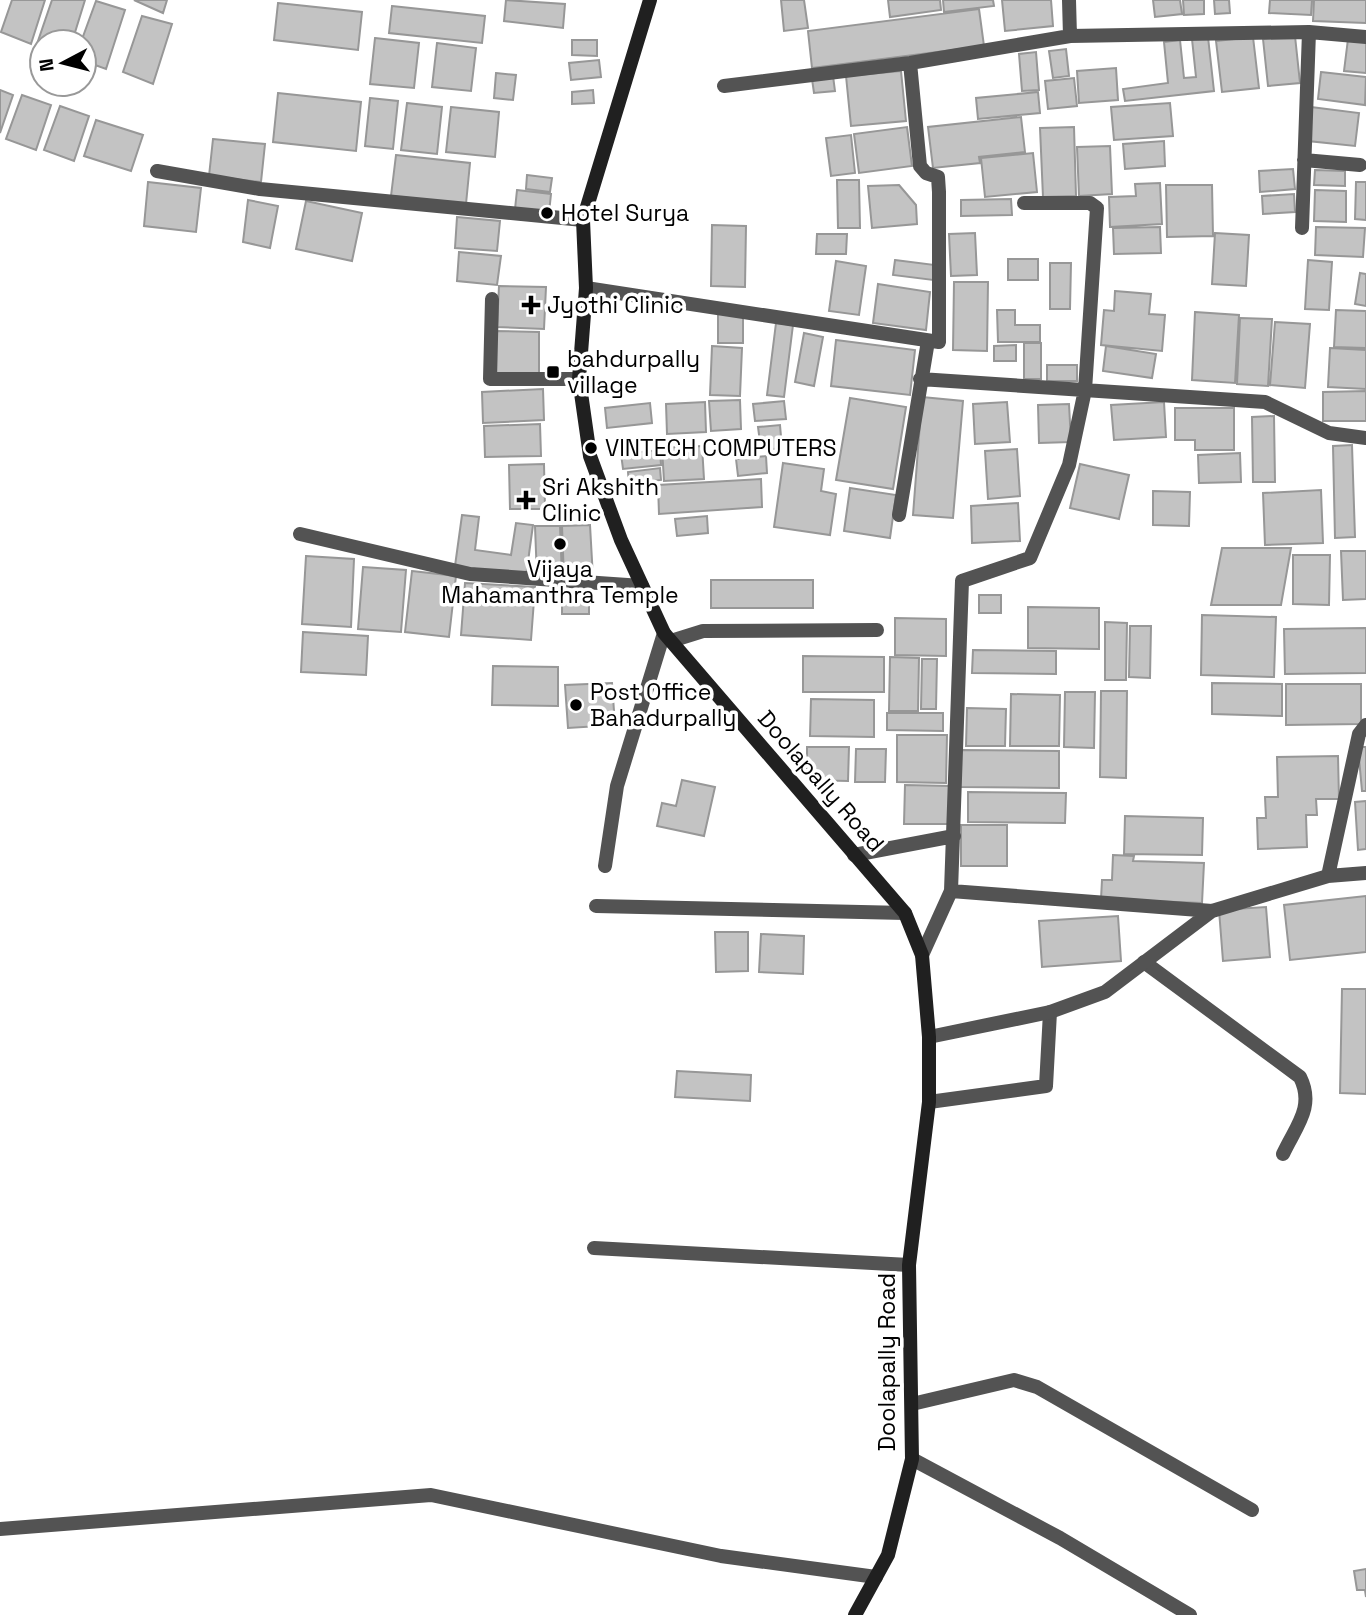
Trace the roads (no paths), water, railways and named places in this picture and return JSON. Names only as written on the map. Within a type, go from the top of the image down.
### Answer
[{"type":"main road","name":"Doolapally Road","points":[[650,0],[583,220],[586,288],[579,379],[590,456],[621,540],[668,637],[905,913],[922,955],[929,1037],[929,1102],[909,1265],[912,1459],[888,1555],[855,1615]]},
{"type":"street","points":[[1069,0],[1070,36]]},
{"type":"street","points":[[1301,228],[1309,32]]},
{"type":"street","points":[[724,86],[910,63],[1070,36],[1309,32],[1366,37]]},
{"type":"street","points":[[586,288],[939,342],[938,177],[926,173],[920,166],[910,63]]},
{"type":"street","points":[[1304,160],[1360,165]]},
{"type":"street","points":[[158,171],[260,189],[583,220]]},
{"type":"street","points":[[922,955],[951,891],[962,581],[1030,558],[1069,465],[1086,390],[1097,208],[1090,202],[1024,203]]},
{"type":"street","points":[[492,299],[490,379],[579,379]]},
{"type":"street","points":[[899,515],[928,341]]},
{"type":"street","points":[[920,379],[1265,402],[1329,433],[1366,438]]},
{"type":"street","points":[[300,534],[470,574],[642,586]]},
{"type":"street","points":[[605,866],[617,786],[668,637],[703,631],[877,630]]},
{"type":"street","points":[[1328,876],[1359,734],[1366,725]]},
{"type":"street","points":[[854,855],[954,836]]},
{"type":"street","points":[[929,1037],[1050,1012],[1105,992],[1212,911],[1328,876],[1366,873]]},
{"type":"street","points":[[951,891],[1212,911]]},
{"type":"street","points":[[596,906],[905,913]]},
{"type":"street","points":[[1144,962],[1300,1077],[1308,1093],[1308,1102],[1283,1154]]},
{"type":"street","points":[[929,1102],[1046,1086],[1050,1012]]},
{"type":"street","points":[[594,1248],[909,1265]]},
{"type":"street","points":[[912,1404],[1014,1380],[1037,1387],[1252,1510]]},
{"type":"street","points":[[912,1459],[1060,1538],[1189,1615]]},
{"type":"street","points":[[0,1529],[431,1495],[721,1556],[876,1577]]},
{"type":"place","name":"Hotel Surya","points":[[547,213]]},
{"type":"place","name":"Jyothi Clinic","points":[[531,305]]},
{"type":"place","name":"bahdurpally village","points":[[553,372]]},
{"type":"place","name":"VINTECH COMPUTERS","points":[[591,448]]},
{"type":"place","name":"Sri Akshith Clinic","points":[[526,500]]},
{"type":"place","name":"Vijaya Mahamanthra Temple","points":[[560,544]]},
{"type":"place","name":"Post Office Bahadurpally","points":[[576,705]]}]
